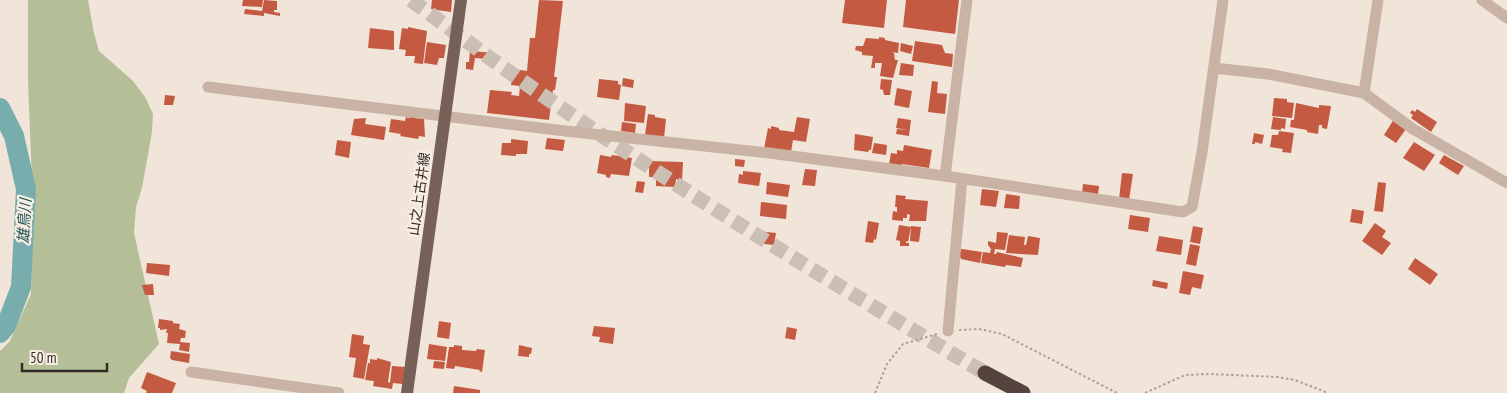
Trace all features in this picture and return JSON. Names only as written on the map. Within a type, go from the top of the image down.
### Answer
[{"type":"highway","points":[[985,373],[1023,393]]},
{"type":"main road","name":"山之上古井線","points":[[408,393],[461,0]]},
{"type":"street","points":[[946,176],[968,0]]},
{"type":"street","points":[[208,87],[717,149],[769,153],[946,176],[1183,212],[1192,207],[1202,152],[1223,0]]},
{"type":"street","points":[[1364,93],[1378,0]]},
{"type":"street","points":[[1482,0],[1507,18]]},
{"type":"street","points":[[1214,68],[1268,74],[1364,93],[1412,129],[1507,183]]},
{"type":"street","points":[[948,331],[962,179]]},
{"type":"street","points":[[190,372],[338,393]]},
{"type":"path","points":[[875,393],[887,364],[903,344],[948,331],[979,329],[1002,334],[1117,393]]},
{"type":"path","points":[[1145,393],[1186,374],[1277,377],[1295,380],[1328,393]]},
{"type":"green space","points":[[28,0],[88,0],[99,51],[133,81],[145,97],[153,114],[152,132],[142,188],[136,207],[134,233],[159,344],[129,378],[124,393],[0,393],[0,351],[10,341],[31,294],[33,207],[28,81]]},
{"type":"building","points":[[243,0],[263,0],[262,7],[242,6]]},
{"type":"building","points":[[264,0],[277,1],[277,10],[274,10],[274,12],[280,13],[280,16],[264,13],[264,16],[244,14],[245,9],[262,11]]},
{"type":"building","points":[[432,0],[452,0],[451,12],[431,9]]},
{"type":"building","points":[[539,0],[563,1],[554,77],[557,77],[555,90],[553,90],[549,120],[487,113],[490,90],[512,92],[511,95],[519,96],[520,86],[511,85],[513,69],[527,71],[530,38],[535,38]]},
{"type":"building","points":[[845,0],[887,0],[884,28],[842,23]]},
{"type":"building","points":[[906,0],[959,0],[955,34],[903,27]]},
{"type":"building","points":[[408,27],[427,31],[423,64],[414,63],[415,56],[405,56],[406,50],[399,49],[402,28],[408,29]]},
{"type":"building","points":[[370,28],[394,31],[394,50],[368,48]]},
{"type":"building","points":[[879,37],[899,43],[898,53],[892,52],[894,53],[895,60],[898,60],[893,78],[880,76],[882,63],[875,63],[875,68],[871,68],[873,56],[862,55],[862,52],[855,50],[856,46],[863,46],[866,38],[879,39]]},
{"type":"building","points":[[915,41],[942,45],[945,53],[953,54],[952,67],[912,61]]},
{"type":"building","points":[[427,42],[446,45],[444,58],[439,58],[437,65],[424,63]]},
{"type":"building","points":[[901,43],[913,46],[911,54],[900,51]]},
{"type":"building","points":[[470,51],[495,53],[498,57],[497,60],[475,58],[473,70],[466,69],[466,62],[469,62]]},
{"type":"building","points":[[901,63],[914,65],[913,76],[899,75]]},
{"type":"building","points":[[623,78],[634,80],[633,88],[622,86]]},
{"type":"building","points":[[599,79],[618,81],[618,84],[621,85],[619,100],[597,97]]},
{"type":"building","points":[[881,79],[892,80],[890,95],[884,95],[883,90],[880,89]]},
{"type":"building","points":[[932,81],[938,82],[937,93],[947,94],[945,114],[928,112]]},
{"type":"building","points":[[897,88],[912,91],[909,108],[894,105]]},
{"type":"building","points":[[165,95],[175,96],[173,105],[164,105]]},
{"type":"building","points":[[1274,98],[1287,99],[1287,102],[1294,103],[1292,118],[1272,116]]},
{"type":"building","points":[[625,103],[646,106],[644,123],[624,121]]},
{"type":"building","points":[[1296,103],[1319,108],[1319,105],[1331,106],[1327,129],[1319,125],[1318,134],[1290,127],[1291,120],[1294,120]]},
{"type":"building","points":[[1417,109],[1437,122],[1431,132],[1411,118],[1413,115],[1410,113],[1412,110],[1415,112]]},
{"type":"building","points":[[648,114],[666,119],[664,138],[645,135]]},
{"type":"building","points":[[410,115],[415,116],[415,118],[424,119],[425,137],[419,136],[418,139],[389,132],[391,119],[405,121],[406,117],[409,118]]},
{"type":"building","points":[[797,117],[810,119],[806,142],[793,140],[791,152],[764,149],[768,128],[771,129],[771,126],[779,128],[779,130],[794,132]]},
{"type":"building","points":[[1273,117],[1286,119],[1285,129],[1271,129]]},
{"type":"building","points":[[366,118],[365,124],[386,127],[384,140],[351,135],[354,119]]},
{"type":"building","points":[[898,118],[911,120],[909,136],[896,134],[897,129],[907,130],[896,128]]},
{"type":"building","points":[[1394,119],[1406,129],[1396,143],[1384,135]]},
{"type":"building","points":[[622,122],[636,124],[635,133],[621,131]]},
{"type":"building","points":[[1279,131],[1294,133],[1291,153],[1282,152],[1283,149],[1270,147],[1272,135],[1278,135]]},
{"type":"building","points":[[1254,133],[1264,135],[1262,144],[1255,142],[1255,144],[1252,144]]},
{"type":"building","points":[[855,134],[873,137],[871,150],[868,152],[854,150]]},
{"type":"building","points":[[547,138],[565,140],[563,151],[545,149]]},
{"type":"building","points":[[511,139],[528,141],[527,154],[516,154],[516,156],[501,155],[502,143],[511,143]]},
{"type":"building","points":[[337,140],[351,142],[349,158],[335,155]]},
{"type":"building","points":[[1414,142],[1435,155],[1424,171],[1403,158]]},
{"type":"building","points":[[874,143],[887,145],[886,155],[872,153]]},
{"type":"building","points":[[904,145],[932,150],[929,168],[902,164],[902,168],[889,165],[891,153],[897,154],[897,150],[903,151]]},
{"type":"building","points":[[600,155],[632,158],[629,176],[611,174],[610,178],[597,173]]},
{"type":"building","points":[[1444,155],[1464,166],[1458,175],[1439,163]]},
{"type":"building","points":[[735,159],[745,160],[744,167],[735,166]]},
{"type":"building","points":[[649,161],[683,162],[682,181],[676,179],[675,187],[656,186],[656,177],[649,177]]},
{"type":"building","points":[[805,169],[817,170],[815,186],[802,185]]},
{"type":"building","points":[[743,171],[761,173],[759,186],[738,183],[739,174],[743,175]]},
{"type":"building","points":[[1122,173],[1133,174],[1129,200],[1119,199]]},
{"type":"building","points":[[637,181],[645,182],[643,193],[635,192]]},
{"type":"building","points":[[767,182],[790,185],[788,197],[766,194]]},
{"type":"building","points":[[1378,182],[1386,183],[1383,212],[1374,211]]},
{"type":"building","points":[[1083,184],[1099,186],[1098,195],[1082,193]]},
{"type":"building","points":[[982,189],[999,191],[996,207],[980,205]]},
{"type":"building","points":[[1006,194],[1020,196],[1019,209],[1004,208]]},
{"type":"building","points":[[896,195],[906,196],[905,199],[928,201],[926,221],[909,221],[910,215],[907,214],[907,218],[903,218],[903,221],[892,220],[893,211],[897,212],[897,207],[895,207]]},
{"type":"building","points":[[761,202],[787,205],[786,219],[760,216]]},
{"type":"building","points":[[1352,209],[1364,211],[1362,224],[1350,222]]},
{"type":"building","points":[[1130,215],[1150,218],[1148,232],[1128,229]]},
{"type":"building","points":[[868,221],[879,223],[876,240],[874,239],[873,243],[865,242]]},
{"type":"building","points":[[1375,223],[1386,231],[1382,237],[1391,243],[1382,255],[1362,241]]},
{"type":"building","points":[[899,225],[911,227],[908,242],[906,241],[906,243],[909,243],[909,246],[900,246],[900,241],[896,240]]},
{"type":"building","points":[[911,226],[921,227],[919,242],[910,241]]},
{"type":"building","points":[[1193,226],[1203,228],[1200,244],[1190,242]]},
{"type":"building","points":[[758,231],[776,233],[774,245],[756,243]]},
{"type":"building","points":[[997,232],[1008,233],[1005,250],[995,249],[994,254],[997,252],[1023,258],[1021,267],[1006,265],[1005,267],[981,263],[983,252],[990,253],[991,249],[988,241],[996,243]]},
{"type":"building","points":[[1009,235],[1025,237],[1024,245],[1026,245],[1028,236],[1040,238],[1038,255],[1006,253]]},
{"type":"building","points":[[1159,236],[1183,240],[1181,255],[1156,251]]},
{"type":"building","points":[[1190,244],[1200,246],[1196,266],[1186,264]]},
{"type":"building","points":[[960,250],[982,252],[980,263],[961,259],[959,257]]},
{"type":"building","points":[[1415,258],[1438,274],[1430,285],[1408,269]]},
{"type":"building","points":[[147,263],[170,265],[169,276],[146,273]]},
{"type":"building","points":[[1183,271],[1204,275],[1201,289],[1192,287],[1190,295],[1179,293]]},
{"type":"building","points":[[1153,280],[1168,283],[1167,289],[1152,286]]},
{"type":"building","points":[[153,284],[154,295],[145,295],[142,285]]},
{"type":"building","points":[[159,319],[180,324],[179,329],[186,331],[185,338],[181,338],[180,342],[190,343],[189,352],[179,350],[180,344],[167,343],[167,329],[160,330],[158,328]]},
{"type":"building","points":[[439,321],[451,323],[449,339],[437,337]]},
{"type":"building","points":[[594,326],[615,328],[613,344],[599,342],[600,337],[592,336]]},
{"type":"building","points":[[787,327],[797,329],[795,340],[785,338]]},
{"type":"building","points":[[352,334],[364,336],[363,344],[370,345],[364,379],[353,377],[356,358],[349,357]]},
{"type":"building","points":[[429,344],[447,347],[445,361],[427,359]]},
{"type":"building","points":[[454,345],[462,346],[462,350],[485,350],[482,372],[480,370],[455,366],[454,369],[446,368],[449,347],[454,347]]},
{"type":"building","points":[[519,345],[532,348],[529,357],[518,356]]},
{"type":"building","points":[[171,351],[190,354],[189,363],[172,360],[170,358]]},
{"type":"building","points":[[377,358],[391,362],[388,382],[390,383],[392,366],[405,367],[403,384],[393,383],[392,389],[373,386],[374,381],[365,380],[370,359],[377,360]]},
{"type":"building","points":[[434,361],[445,362],[444,369],[433,368]]},
{"type":"building","points":[[147,372],[176,383],[172,393],[146,393],[147,391],[141,388]]},
{"type":"building","points":[[454,386],[480,390],[480,393],[453,393]]},
{"type":"waterway","name":"雄鳥川","points":[[0,108],[14,136],[26,189],[21,287],[6,326],[0,333]]},
{"type":"tunnel","points":[[411,0],[505,69],[632,156],[808,267],[985,373]]}]
